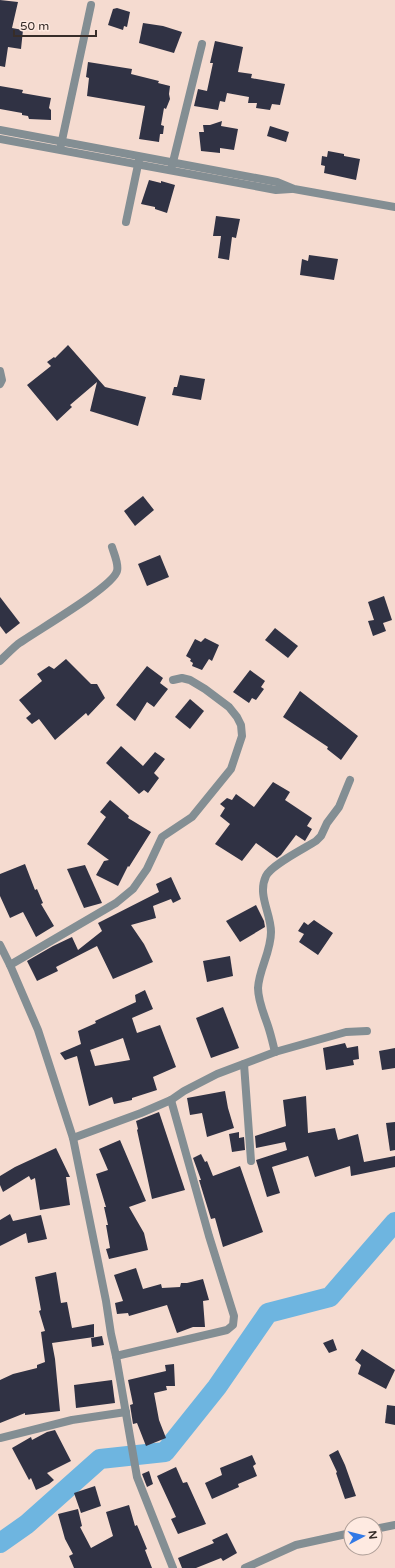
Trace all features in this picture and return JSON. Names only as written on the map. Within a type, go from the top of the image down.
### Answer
[{"type":"street","points":[[60,150],[91,5]]},
{"type":"street","points":[[170,171],[202,44]]},
{"type":"street","points":[[0,130],[62,141],[139,160],[170,171],[276,190],[294,189]]},
{"type":"street","points":[[0,139],[60,150],[139,160],[173,162],[277,182],[294,189],[395,208]]},
{"type":"street","points":[[126,222],[139,160]]},
{"type":"street","points":[[0,371],[2,380],[0,384]]},
{"type":"street","points":[[0,661],[18,644],[99,590],[114,577],[118,566],[112,547]]},
{"type":"street","points":[[10,965],[116,903],[133,889],[147,869],[162,837],[192,817],[230,769],[242,736],[241,725],[237,717],[229,707],[206,689],[190,680],[182,678],[173,680]]},
{"type":"street","points":[[275,1052],[259,1001],[258,988],[260,975],[268,954],[271,938],[271,930],[263,899],[266,876],[270,870],[316,841],[321,836],[327,823],[339,806],[350,780]]},
{"type":"street","points":[[0,945],[38,1030],[73,1138],[116,1356],[137,1477],[173,1568]]},
{"type":"street","points":[[73,1138],[141,1114],[171,1100],[184,1091],[217,1074],[275,1052],[346,1032],[367,1031]]},
{"type":"street","points":[[244,1064],[251,1161]]},
{"type":"street","points":[[116,1356],[227,1330],[233,1325],[234,1316],[209,1236],[171,1100]]},
{"type":"street","points":[[0,1438],[72,1420],[126,1412]]},
{"type":"street","points":[[383,1527],[395,1525]]},
{"type":"street","points":[[245,1568],[296,1545],[343,1536]]},
{"type":"building","points":[[0,0],[18,2],[12,28],[23,30],[21,49],[8,47],[5,67],[0,66]]},
{"type":"building","points":[[117,8],[130,12],[127,27],[124,26],[123,30],[108,25],[113,9]]},
{"type":"building","points":[[143,23],[163,26],[182,32],[174,53],[139,43]]},
{"type":"building","points":[[215,41],[243,47],[238,72],[252,74],[251,78],[285,84],[280,105],[272,104],[270,110],[256,108],[257,103],[248,103],[249,97],[227,93],[225,102],[220,101],[218,110],[194,106],[198,89],[207,91],[213,63],[210,63]]},
{"type":"building","points":[[88,62],[132,69],[131,74],[159,81],[158,83],[170,86],[170,99],[166,109],[164,108],[161,125],[164,126],[163,134],[160,134],[159,142],[139,139],[145,106],[87,96],[89,78],[86,77]]},
{"type":"building","points":[[0,86],[23,90],[22,93],[51,98],[49,108],[51,110],[51,120],[29,119],[28,116],[22,115],[22,113],[0,109]]},
{"type":"building","points":[[222,121],[221,126],[238,129],[234,150],[220,148],[220,153],[201,151],[199,132],[204,132],[203,125],[210,125]]},
{"type":"building","points":[[270,126],[289,132],[286,142],[267,136]]},
{"type":"building","points":[[328,151],[360,159],[356,180],[324,173],[325,166],[321,165],[322,156],[327,157]]},
{"type":"building","points":[[149,180],[161,183],[161,181],[175,185],[167,213],[155,209],[155,207],[141,204]]},
{"type":"building","points":[[216,216],[240,219],[236,238],[232,237],[229,260],[218,258],[221,236],[213,236]]},
{"type":"building","points":[[309,255],[338,259],[334,280],[300,275],[302,259],[308,261]]},
{"type":"building","points":[[68,345],[105,387],[146,397],[138,426],[90,411],[97,382],[70,405],[72,407],[57,421],[27,385],[51,366],[47,362],[54,357],[55,358]]},
{"type":"building","points":[[180,375],[205,379],[201,400],[172,395],[174,387],[177,387]]},
{"type":"building","points":[[143,496],[154,510],[135,526],[124,511]]},
{"type":"building","points":[[160,555],[169,577],[147,586],[138,564]]},
{"type":"building","points":[[384,596],[392,620],[383,623],[386,631],[373,636],[368,621],[374,620],[368,602]]},
{"type":"building","points":[[0,597],[20,623],[6,634],[0,626]]},
{"type":"building","points":[[275,628],[298,646],[288,658],[265,640]]},
{"type":"building","points":[[205,638],[219,645],[212,661],[209,659],[202,670],[192,666],[193,663],[190,661],[191,659],[186,656],[195,639],[201,642]]},
{"type":"building","points":[[66,659],[91,684],[97,684],[105,698],[88,716],[86,713],[55,740],[39,719],[32,724],[26,718],[31,714],[19,700],[42,681],[37,674],[49,666],[54,669]]},
{"type":"building","points":[[147,666],[163,678],[160,683],[168,689],[154,707],[147,702],[135,721],[116,705]]},
{"type":"building","points":[[250,670],[265,681],[261,687],[264,689],[256,700],[252,698],[249,703],[233,692]]},
{"type":"building","points":[[300,691],[358,736],[341,760],[327,749],[328,747],[283,717]]},
{"type":"building","points":[[190,699],[204,711],[190,729],[175,717]]},
{"type":"building","points":[[121,746],[143,766],[155,752],[165,759],[154,773],[159,778],[148,793],[144,790],[139,794],[106,763]]},
{"type":"building","points":[[273,782],[290,792],[285,800],[312,818],[307,826],[312,829],[305,841],[296,835],[277,858],[256,843],[242,861],[215,844],[230,824],[220,816],[225,808],[220,804],[227,798],[232,800],[236,794],[254,807]]},
{"type":"building","points":[[110,800],[129,816],[128,818],[151,832],[129,867],[128,866],[118,886],[96,875],[104,861],[109,860],[87,844],[106,817],[100,812]]},
{"type":"building","points":[[25,864],[35,890],[37,889],[43,903],[41,904],[54,926],[36,937],[23,912],[10,918],[0,896],[0,874]]},
{"type":"building","points":[[85,865],[102,903],[84,908],[67,869]]},
{"type":"building","points":[[171,877],[181,899],[173,903],[171,899],[153,906],[156,918],[131,925],[144,944],[153,962],[113,979],[97,946],[56,967],[58,971],[37,981],[27,961],[72,937],[78,950],[102,931],[98,923],[159,892],[156,884]]},
{"type":"building","points":[[256,905],[264,921],[265,927],[240,942],[226,921]]},
{"type":"building","points":[[314,920],[333,933],[318,955],[299,942],[304,934],[298,931],[304,922],[308,925]]},
{"type":"building","points":[[230,956],[233,976],[207,982],[203,961]]},
{"type":"building","points":[[145,990],[153,1009],[132,1018],[137,1033],[160,1025],[176,1067],[153,1077],[157,1090],[132,1098],[132,1100],[114,1104],[112,1097],[89,1106],[77,1056],[65,1060],[60,1053],[81,1044],[78,1031],[96,1023],[95,1021],[136,1002],[135,995]],"holes":[[[123,1038],[130,1060],[95,1066],[90,1050]]]},
{"type":"building","points":[[223,1007],[239,1048],[211,1058],[196,1018]]},
{"type":"building","points":[[345,1043],[347,1048],[358,1046],[359,1059],[353,1060],[354,1065],[326,1070],[323,1048]]},
{"type":"building","points":[[395,1048],[395,1068],[382,1070],[379,1051]]},
{"type":"building","points":[[225,1091],[234,1128],[207,1137],[202,1113],[190,1115],[187,1098]]},
{"type":"building","points":[[306,1096],[308,1133],[335,1128],[338,1140],[358,1134],[364,1162],[395,1156],[395,1167],[351,1176],[350,1166],[315,1177],[308,1156],[272,1167],[280,1193],[267,1197],[256,1160],[287,1150],[285,1142],[256,1148],[255,1136],[286,1126],[283,1100]]},
{"type":"building","points":[[159,1112],[185,1190],[152,1199],[136,1121]]},
{"type":"building","points":[[395,1122],[395,1150],[390,1151],[386,1123]]},
{"type":"building","points":[[239,1132],[239,1138],[244,1137],[245,1150],[232,1152],[229,1134]]},
{"type":"building","points":[[120,1140],[146,1201],[129,1207],[144,1233],[148,1250],[109,1259],[106,1249],[110,1248],[106,1225],[108,1225],[104,1207],[106,1207],[96,1174],[108,1170],[99,1149]]},
{"type":"building","points":[[56,1148],[70,1177],[66,1177],[70,1205],[40,1210],[35,1178],[31,1180],[29,1176],[3,1192],[0,1185],[0,1176],[15,1167]]},
{"type":"building","points":[[201,1154],[205,1162],[207,1161],[213,1176],[240,1166],[263,1232],[223,1247],[215,1218],[211,1219],[199,1180],[201,1180],[193,1158]]},
{"type":"building","points":[[10,1214],[13,1221],[41,1215],[47,1239],[28,1243],[26,1233],[0,1246],[0,1220]]},
{"type":"building","points":[[136,1268],[143,1289],[161,1284],[162,1288],[180,1287],[181,1283],[203,1279],[209,1300],[203,1301],[205,1327],[193,1327],[177,1333],[167,1305],[129,1316],[128,1313],[117,1314],[115,1303],[123,1301],[114,1275]]},
{"type":"building","points":[[56,1272],[61,1303],[67,1302],[72,1328],[94,1324],[94,1337],[52,1343],[60,1411],[25,1415],[25,1413],[0,1423],[0,1380],[13,1374],[37,1368],[37,1365],[45,1362],[41,1332],[45,1331],[39,1311],[41,1310],[35,1277]]},
{"type":"building","points":[[102,1336],[104,1345],[92,1347],[91,1338]]},
{"type":"building","points":[[333,1339],[337,1350],[329,1353],[323,1343]]},
{"type":"building","points":[[362,1349],[395,1370],[386,1389],[358,1374],[361,1365],[355,1360]]},
{"type":"building","points":[[174,1364],[175,1386],[166,1386],[167,1390],[154,1393],[159,1420],[166,1438],[146,1446],[137,1423],[133,1424],[130,1405],[133,1404],[128,1380],[166,1371],[165,1365]]},
{"type":"building","points":[[112,1380],[115,1403],[76,1408],[74,1385]]},
{"type":"building","points":[[387,1405],[395,1406],[395,1425],[385,1423]]},
{"type":"building","points":[[55,1430],[71,1461],[47,1473],[54,1480],[36,1490],[31,1478],[29,1480],[12,1448],[31,1437],[32,1440],[47,1432]]},
{"type":"building","points":[[338,1450],[356,1496],[345,1499],[336,1473],[337,1472],[329,1455]]},
{"type":"building","points":[[252,1455],[256,1464],[253,1466],[257,1476],[238,1484],[239,1487],[212,1499],[205,1483],[222,1475],[220,1468]]},
{"type":"building","points":[[176,1467],[183,1483],[187,1482],[206,1524],[178,1534],[171,1519],[176,1517],[157,1476]]},
{"type":"building","points":[[149,1471],[153,1484],[147,1487],[142,1474]]},
{"type":"building","points":[[95,1486],[101,1506],[81,1513],[74,1493]]},
{"type":"building","points":[[129,1505],[135,1526],[137,1525],[147,1549],[145,1550],[152,1568],[74,1568],[69,1556],[73,1554],[65,1539],[58,1514],[78,1509],[82,1526],[80,1527],[91,1548],[113,1536],[106,1512]]},
{"type":"building","points":[[227,1533],[237,1553],[223,1561],[221,1558],[196,1568],[182,1568],[178,1558],[214,1543],[212,1540]]},
{"type":"waterway","points":[[0,1543],[27,1524],[100,1459],[165,1452],[217,1387],[268,1313],[330,1297],[395,1222]]}]
